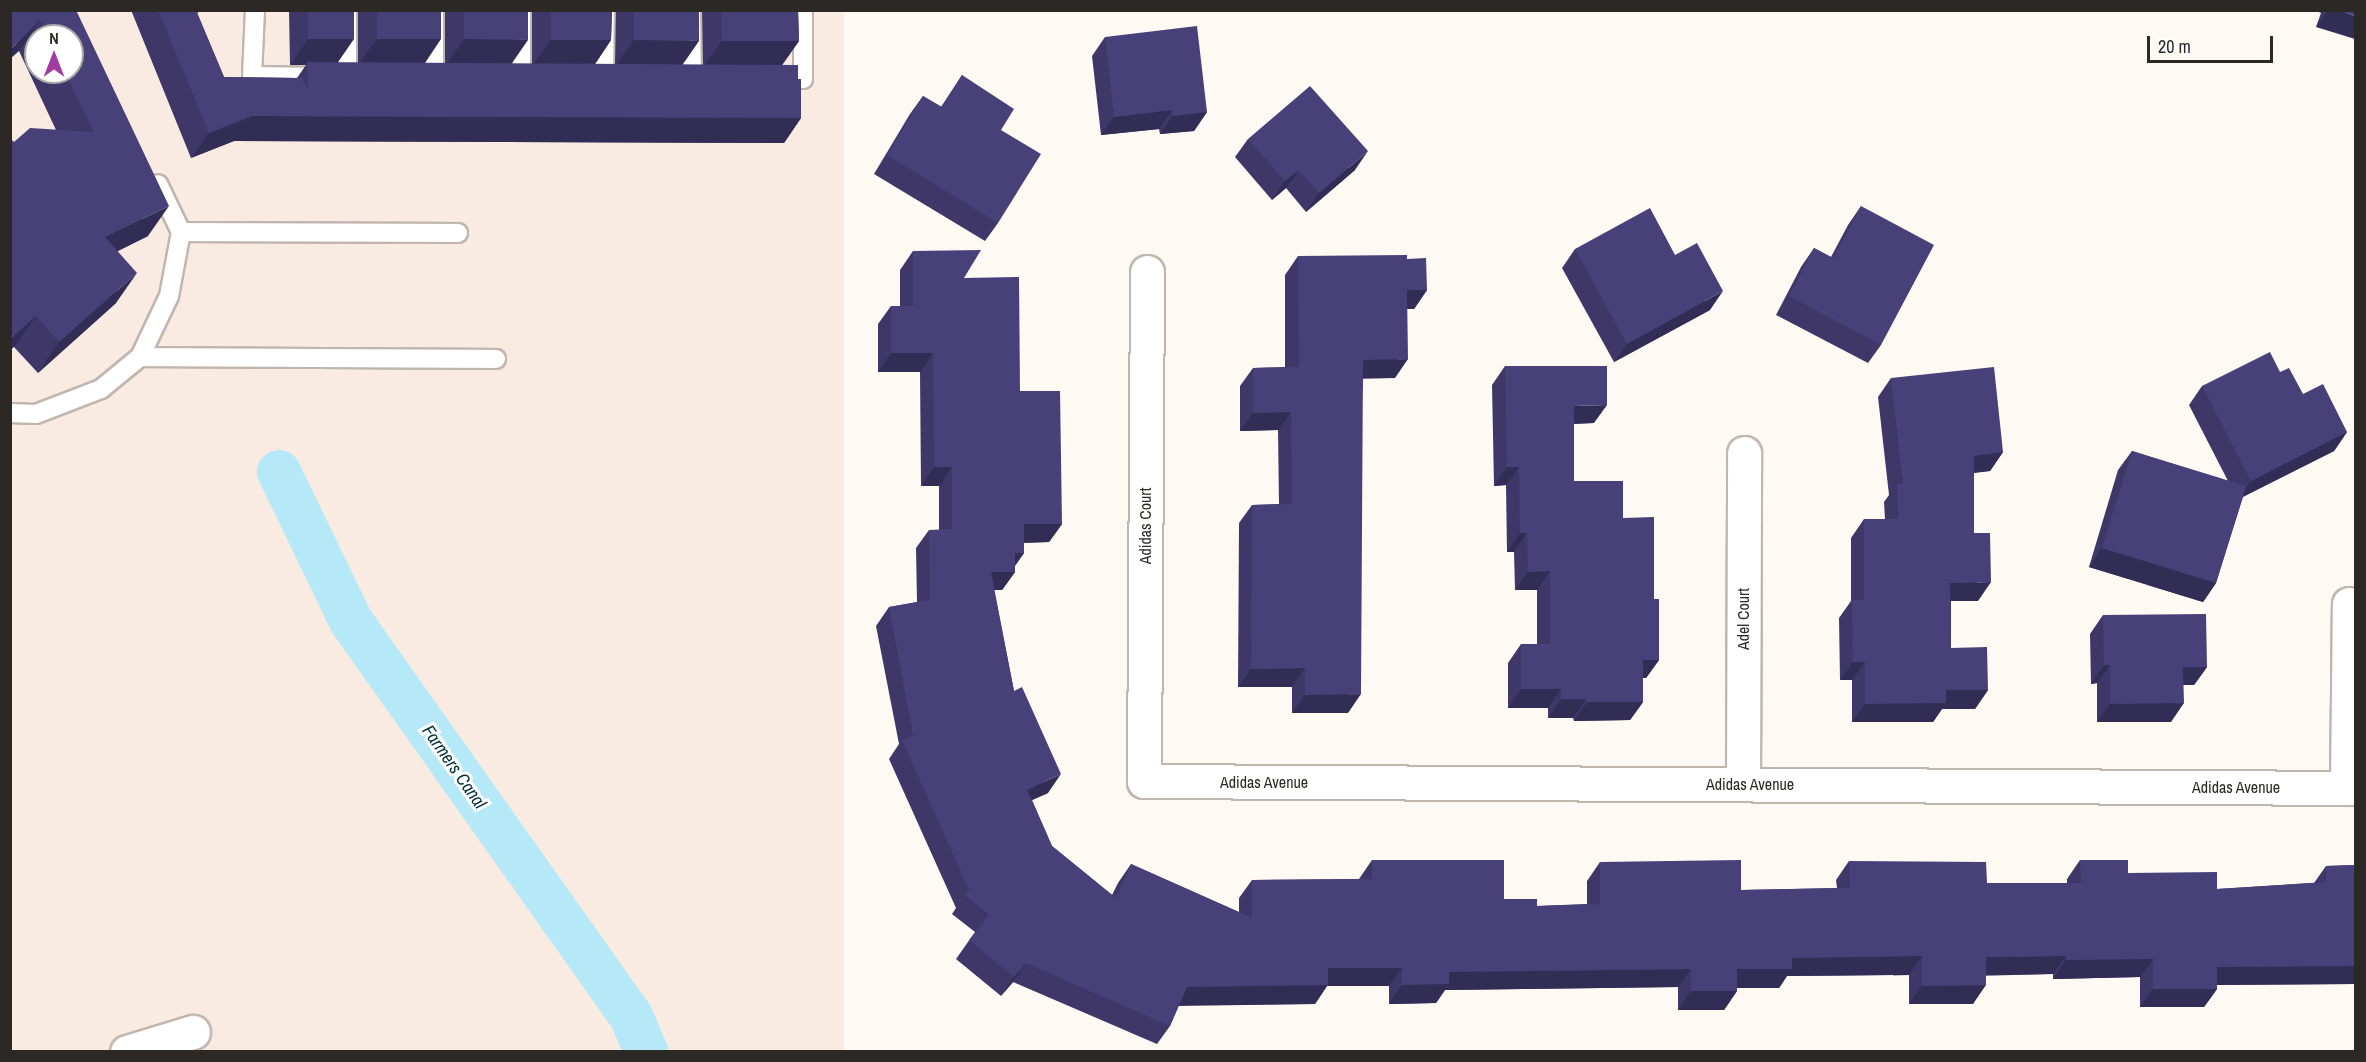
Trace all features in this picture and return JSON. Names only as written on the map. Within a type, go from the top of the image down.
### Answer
[{"type":"street","name":"Adidas Court","points":[[1144,781],[1147,272]]},
{"type":"street","name":"Adel Court","points":[[1743,784],[1744,453]]},
{"type":"street","points":[[2349,604],[2351,788]]},
{"type":"street","name":"Adidas Avenue","points":[[1144,781],[2351,788]]},
{"type":"street","points":[[127,1052],[196,1042]]},
{"type":"lane","points":[[255,10],[252,76],[369,77]]},
{"type":"lane","points":[[347,10],[347,77]]},
{"type":"lane","points":[[434,10],[434,77]]},
{"type":"lane","points":[[520,10],[521,77]]},
{"type":"lane","points":[[604,78],[605,10]]},
{"type":"lane","points":[[691,10],[692,78]]},
{"type":"lane","points":[[759,78],[803,79],[803,10]]},
{"type":"lane","points":[[413,77],[456,77]]},
{"type":"lane","points":[[499,77],[545,77]]},
{"type":"lane","points":[[580,78],[626,78]]},
{"type":"lane","points":[[670,78],[714,78]]},
{"type":"lane","points":[[10,413],[36,414],[101,389],[140,357],[169,296],[181,232],[150,169]]},
{"type":"lane","points":[[181,232],[458,233]]},
{"type":"lane","points":[[140,357],[496,359]]},
{"type":"shaded area","points":[[10,11],[844,11],[844,1051],[11,1051]]},
{"type":"building","points":[[10,10],[76,10],[83,24],[42,24],[40,20],[36,24],[24,24],[24,36],[10,50]]},
{"type":"building","points":[[158,10],[196,10],[224,77],[302,78],[308,90],[307,62],[798,65],[798,79],[801,79],[801,118],[252,116],[209,133]]},
{"type":"building","points":[[308,10],[354,10],[354,39],[308,39]]},
{"type":"building","points":[[377,10],[441,10],[441,39],[377,39]]},
{"type":"building","points":[[464,10],[528,10],[528,40],[464,39]]},
{"type":"building","points":[[551,10],[612,10],[611,40],[551,40]]},
{"type":"building","points":[[634,10],[699,10],[699,41],[634,40]]},
{"type":"building","points":[[721,10],[798,10],[799,41],[722,41]]},
{"type":"building","points":[[2337,10],[2355,10],[2355,16]]},
{"type":"building","points":[[1197,26],[1207,112],[1173,116],[1172,110],[1114,117],[1105,37]]},
{"type":"building","points":[[84,27],[169,206],[105,237],[137,273],[59,342],[36,316],[10,339],[10,138],[14,142],[30,128],[94,132],[71,84],[84,84]]},
{"type":"building","points":[[962,75],[1014,109],[1001,130],[1041,154],[998,223],[887,155],[923,96],[942,107]]},
{"type":"building","points":[[1310,86],[1368,151],[1319,193],[1299,170],[1285,181],[1248,139]]},
{"type":"building","points":[[1861,206],[1934,245],[1881,345],[1789,296],[1814,248],[1833,258]]},
{"type":"building","points":[[1650,208],[1675,255],[1697,243],[1723,291],[1627,344],[1575,249]]},
{"type":"building","points":[[981,250],[964,278],[1019,277],[1020,391],[1060,391],[1062,524],[1024,524],[1024,553],[1015,553],[1015,572],[991,572],[1014,691],[1022,687],[1061,774],[1027,790],[1052,846],[1116,898],[1131,864],[1252,918],[1252,880],[1372,879],[1372,860],[1504,860],[1504,899],[1537,899],[1537,906],[1600,904],[1600,862],[1741,860],[1741,890],[1850,888],[1849,861],[1986,862],[1987,883],[2081,883],[2080,860],[2128,860],[2128,873],[2217,872],[2217,889],[2326,882],[2326,866],[2355,865],[2355,966],[2217,967],[2217,989],[2153,989],[2153,959],[2066,960],[2066,956],[1986,957],[1986,985],[1922,986],[1922,956],[1792,958],[1792,969],[1737,969],[1737,991],[1691,991],[1691,969],[1449,972],[1449,984],[1402,985],[1402,968],[1328,968],[1328,985],[1187,987],[1170,1026],[1026,963],[1014,977],[969,940],[989,915],[965,895],[969,890],[902,740],[913,735],[889,607],[930,600],[929,530],[952,529],[952,467],[934,467],[933,353],[891,353],[891,306],[913,306],[913,251]]},
{"type":"building","points":[[1407,255],[1407,259],[1426,258],[1427,290],[1407,290],[1408,359],[1363,360],[1361,694],[1305,695],[1305,668],[1251,669],[1252,505],[1292,504],[1291,412],[1253,413],[1253,368],[1299,367],[1298,256]]},
{"type":"building","points":[[2270,352],[2280,372],[2289,368],[2303,394],[2323,384],[2347,432],[2251,481],[2202,386]]},
{"type":"building","points":[[1505,366],[1607,366],[1607,405],[1574,406],[1574,481],[1623,481],[1623,518],[1654,517],[1654,599],[1659,599],[1659,660],[1643,660],[1643,702],[1587,702],[1586,699],[1561,699],[1561,689],[1521,689],[1521,644],[1550,644],[1550,571],[1528,572],[1527,533],[1520,533],[1519,467],[1507,467]]},
{"type":"building","points":[[1994,367],[2003,452],[1974,456],[1974,533],[1990,533],[1991,582],[1950,583],[1951,648],[1987,647],[1988,690],[1946,690],[1946,703],[1865,704],[1865,662],[1853,662],[1852,600],[1864,600],[1864,519],[1898,519],[1897,484],[1903,484],[1891,378]]},
{"type":"building","points":[[2132,451],[2246,486],[2216,583],[2102,548]]},
{"type":"building","points":[[2206,614],[2207,667],[2183,667],[2184,703],[2110,704],[2110,665],[2104,665],[2103,615]]},
{"type":"waterway","name":"Farmers Canal","points":[[279,472],[351,621],[631,1016],[646,1052]]}]
